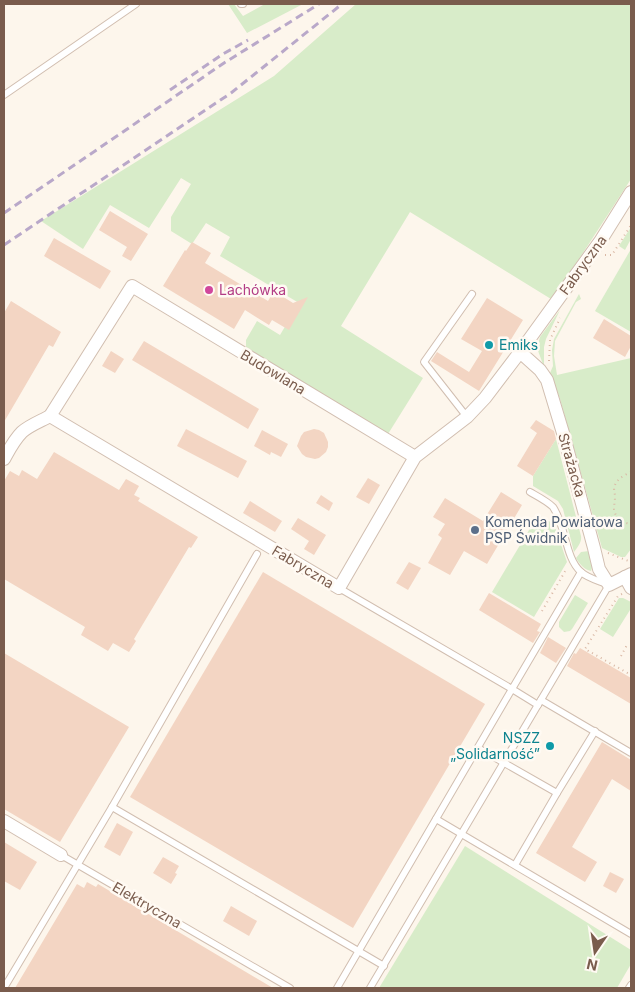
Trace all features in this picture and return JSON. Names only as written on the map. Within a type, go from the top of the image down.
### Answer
[{"type":"street","name":"Fabryczna","points":[[50,416],[339,588],[415,457],[466,417],[486,398],[601,240],[631,192]]},
{"type":"street","name":"Budowlana","points":[[50,416],[132,286],[415,457]]},
{"type":"street","name":"Strażacka","points":[[520,352],[540,370],[547,380],[599,570],[610,585]]},
{"type":"street","points":[[4,460],[21,433],[50,416]]},
{"type":"street","points":[[610,585],[629,583]]},
{"type":"street","name":"Elektryczna","points":[[4,821],[61,855]]},
{"type":"lane","points":[[4,95],[136,4]]},
{"type":"lane","points":[[466,417],[424,362],[472,294]]},
{"type":"lane","points":[[370,988],[610,585],[590,578],[574,564],[556,512],[551,506],[530,492]]},
{"type":"lane","points":[[4,988],[112,807],[257,554]]},
{"type":"lane","points":[[337,988],[542,635],[581,572]]},
{"type":"lane","points":[[339,588],[512,689],[631,753]]},
{"type":"lane","points":[[515,865],[595,732]]},
{"type":"lane","points":[[478,748],[557,793]]},
{"type":"lane","points":[[112,807],[384,966]]},
{"type":"lane","points":[[436,819],[631,934]]},
{"type":"lane","name":"Elektryczna","points":[[61,855],[290,988]]},
{"type":"path","points":[[599,256],[612,255],[631,225]]},
{"type":"path","points":[[543,374],[549,367],[550,340],[560,318]]},
{"type":"path","points":[[631,472],[616,483],[614,490],[614,510],[616,515],[623,522],[631,524]]},
{"type":"path","points":[[594,548],[631,562]]},
{"type":"path","points":[[542,611],[572,560]]},
{"type":"path","points":[[629,583],[624,594],[618,596],[586,649],[631,675]]},
{"type":"path","points":[[621,656],[627,645]]},
{"type":"green space","points":[[228,4],[234,4],[243,16],[265,4],[303,4],[247,33]]},
{"type":"green space","points":[[356,4],[631,4],[631,179],[551,299],[410,212],[341,326],[423,378],[388,434],[246,348],[246,340],[257,321],[280,335],[299,303],[220,256],[230,237],[206,223],[192,244],[171,231],[171,217],[191,184],[181,178],[149,228],[110,205],[83,249],[41,221],[274,76]]},
{"type":"green space","points":[[631,227],[631,239],[625,250],[619,246]]},
{"type":"green space","points":[[631,249],[631,332],[595,311]]},
{"type":"green space","points":[[579,294],[581,299],[576,302],[555,341],[554,356],[557,375],[631,358],[631,549],[625,557],[602,548],[560,399],[550,373],[553,366],[552,350],[554,339]]},
{"type":"green space","points":[[560,310],[546,339],[544,367],[537,348],[540,337]]},
{"type":"green space","points":[[556,439],[581,536],[574,552],[563,509],[558,501],[533,486],[533,476]]},
{"type":"green space","points":[[538,515],[554,524],[567,562],[534,617],[492,592]]},
{"type":"green space","points":[[589,551],[592,564],[591,571],[584,568],[576,558],[581,552]]},
{"type":"green space","points":[[575,595],[588,603],[572,629],[564,632],[559,627],[559,622]]},
{"type":"green space","points":[[619,598],[631,602],[631,610],[613,637],[600,629]]},
{"type":"green space","points":[[465,846],[631,950],[631,964],[617,988],[379,988]]},
{"type":"building","points":[[110,211],[148,234],[131,261],[122,256],[127,247],[99,230]]},
{"type":"building","points":[[54,238],[111,271],[100,289],[44,256]]},
{"type":"building","name":"Lachówka","points":[[192,242],[211,253],[205,263],[268,301],[274,291],[293,303],[308,297],[289,330],[272,320],[269,325],[245,310],[234,329],[163,286]]},
{"type":"building","name":"Emiks","points":[[487,298],[523,320],[479,391],[431,361],[437,352],[469,372],[482,351],[461,339]]},
{"type":"building","points":[[11,301],[61,332],[53,347],[49,345],[4,422],[4,313]]},
{"type":"building","points":[[604,319],[631,336],[631,346],[625,357],[593,338]]},
{"type":"building","points":[[144,341],[259,409],[248,429],[132,360]]},
{"type":"building","points":[[111,351],[124,359],[115,373],[102,366]]},
{"type":"building","points":[[536,420],[554,431],[556,439],[533,476],[517,466],[537,433],[530,428]]},
{"type":"building","points":[[186,429],[247,461],[238,478],[177,446]]},
{"type":"building","points":[[314,429],[324,433],[328,442],[326,452],[315,459],[306,457],[297,446],[304,432]]},
{"type":"building","points":[[262,430],[288,444],[281,457],[271,452],[270,455],[254,446]]},
{"type":"building","points":[[54,452],[119,490],[126,479],[139,486],[134,495],[140,498],[138,501],[198,537],[191,548],[189,547],[134,639],[136,641],[129,652],[113,643],[108,651],[81,635],[85,627],[4,579],[4,481],[10,471],[19,476],[22,470],[37,479]]},
{"type":"building","points":[[368,478],[380,485],[369,504],[356,497]]},
{"type":"building","name":"Komenda Powiatowa PSP Świdnik","points":[[501,492],[522,505],[487,564],[464,551],[450,575],[428,563],[442,538],[438,535],[445,524],[433,517],[445,498],[483,521]]},
{"type":"building","points":[[321,495],[333,503],[329,511],[316,503]]},
{"type":"building","points":[[250,501],[282,521],[275,532],[243,513]]},
{"type":"building","points":[[298,518],[326,535],[314,555],[304,549],[309,541],[291,529]]},
{"type":"building","points":[[409,562],[421,568],[408,590],[396,583]]},
{"type":"building","points":[[263,572],[485,704],[353,928],[130,797]]},
{"type":"building","points":[[489,593],[541,624],[537,631],[540,632],[533,643],[479,610]]},
{"type":"building","points":[[548,637],[566,648],[556,663],[540,653]]},
{"type":"building","points":[[580,648],[631,678],[631,704],[567,666],[574,653],[576,654]]},
{"type":"building","points":[[4,653],[129,727],[60,842],[4,809]]},
{"type":"building","points":[[602,742],[631,760],[631,791],[612,779],[572,847],[597,862],[585,882],[536,853]]},
{"type":"building","points":[[117,823],[133,832],[120,856],[104,847]]},
{"type":"building","points":[[4,842],[37,862],[20,890],[4,881]]},
{"type":"building","points":[[163,857],[179,866],[171,884],[153,873]]},
{"type":"building","points":[[610,872],[624,879],[616,893],[603,886]]},
{"type":"building","points":[[87,882],[96,887],[98,884],[273,988],[15,988],[77,884],[84,888]]},
{"type":"building","points":[[231,906],[257,921],[249,936],[223,921]]},
{"type":"railway","points":[[4,213],[224,63],[319,4]]},
{"type":"railway","points":[[4,245],[231,93],[342,4]]},
{"type":"railway","points":[[170,90],[223,54],[248,40]]},
{"type":"place","name":"Lachówka","points":[[209,290]]},
{"type":"place","name":"Emiks","points":[[489,345]]},
{"type":"place","name":"Komenda Powiatowa PSP Świdnik","points":[[475,530]]},
{"type":"place","name":"NSZZ „Solidarność”","points":[[550,746]]}]
